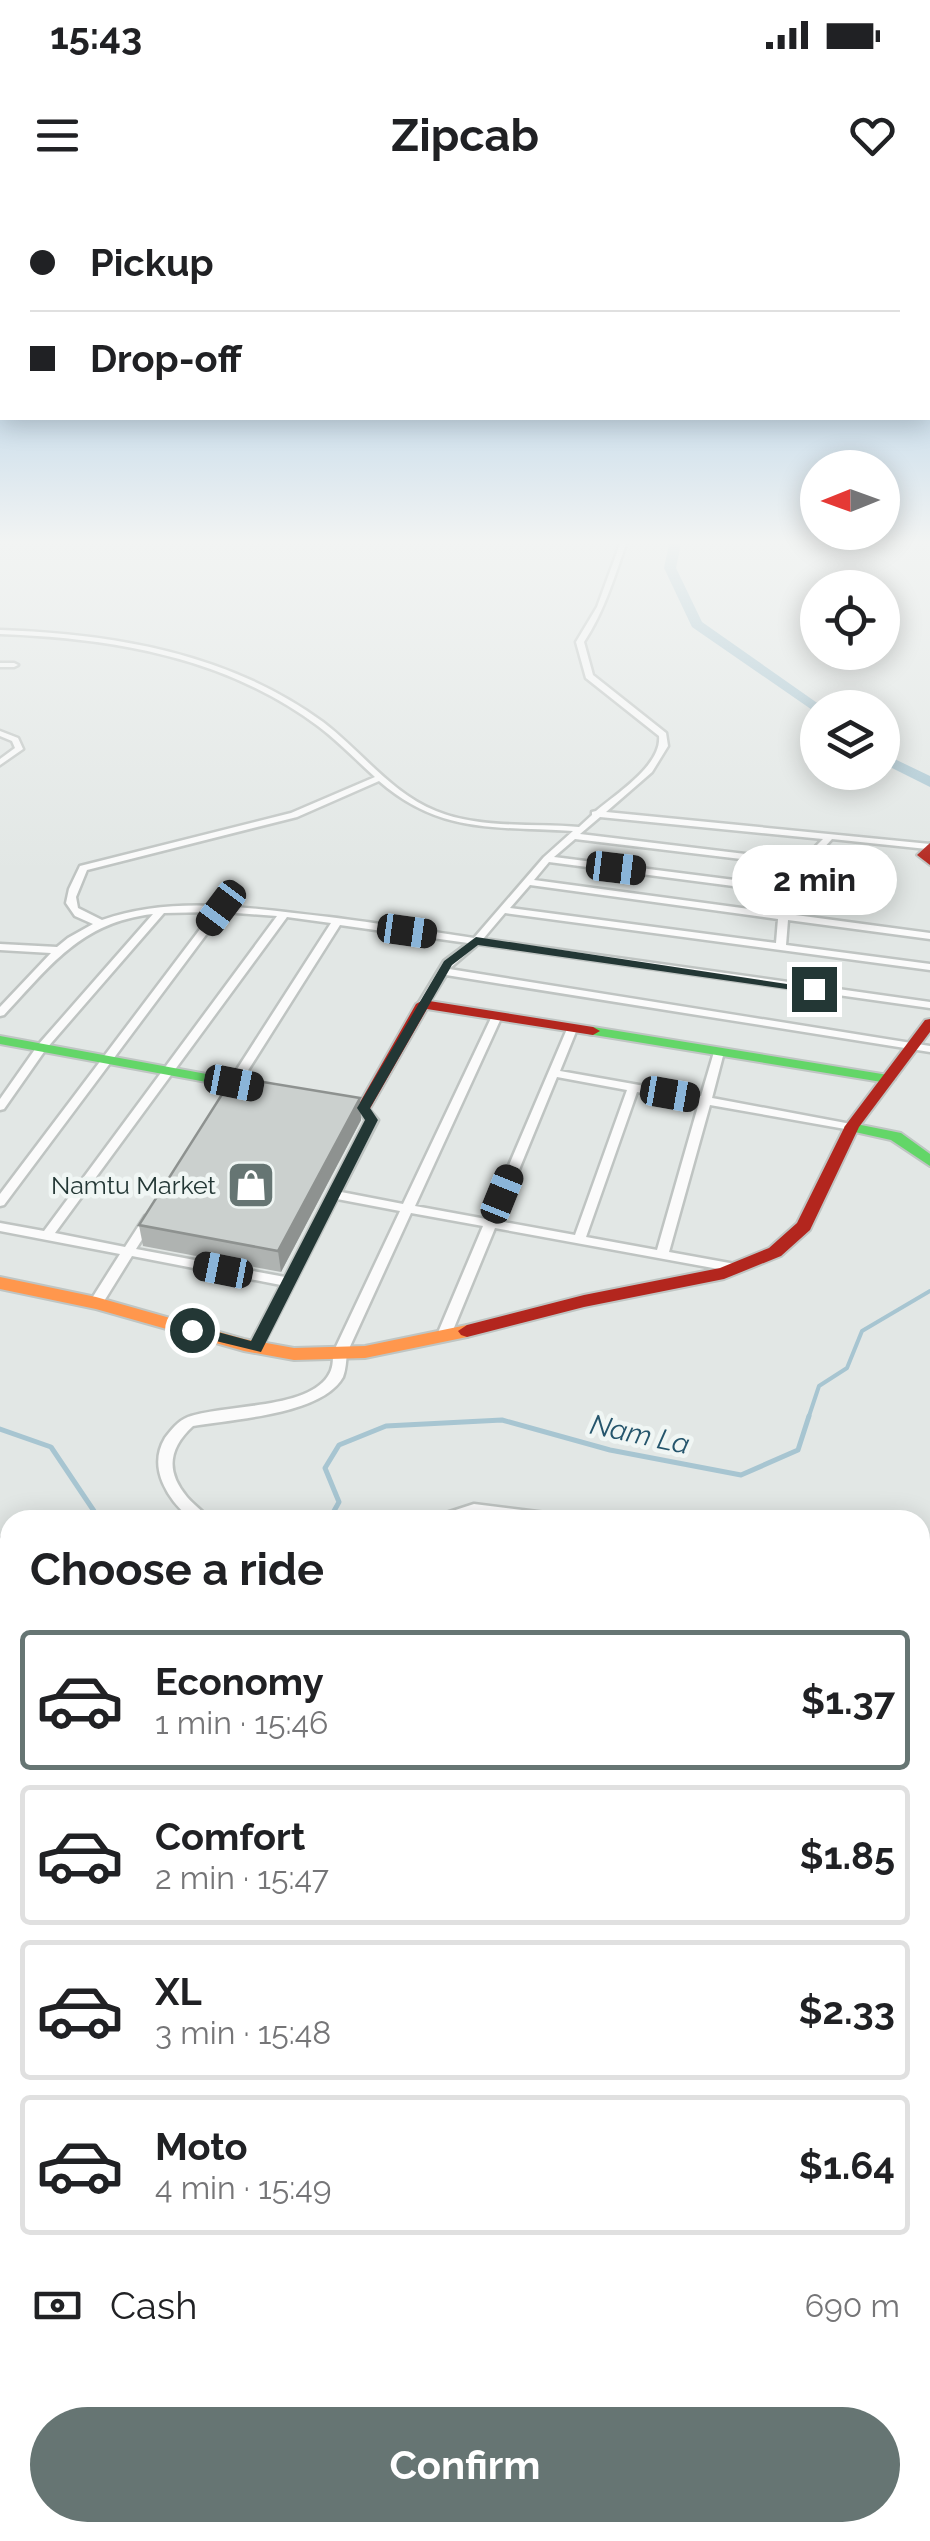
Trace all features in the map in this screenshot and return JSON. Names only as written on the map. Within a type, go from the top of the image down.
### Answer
[{"type":"main road","points":[[326,1101],[363,1108],[423,1004],[888,1079]]},
{"type":"main road","points":[[0,1283],[96,1303],[255,1348],[296,1354],[340,1353],[444,1334],[735,1268],[767,1256],[792,1240],[831,1180],[851,1128],[888,1079],[922,1048],[930,1023]]},
{"type":"main road","points":[[0,1040],[271,1090]]},
{"type":"main road","points":[[851,1128],[896,1136],[930,1161]]},
{"type":"street","points":[[176,653],[285,702],[320,724],[380,778],[420,807],[459,821],[574,832],[786,862],[806,862],[830,837]]},
{"type":"street","points":[[423,1004],[443,971],[476,941],[574,832],[649,770],[664,746],[663,735],[588,676],[583,653]]},
{"type":"street","points":[[0,665],[14,665]]},
{"type":"street","points":[[0,733],[15,740],[20,749],[0,764]]},
{"type":"street","points":[[100,923],[78,916],[71,909],[70,900],[83,868],[294,815],[380,778]]},
{"type":"street","points":[[594,814],[830,837],[929,855]]},
{"type":"street","points":[[548,859],[786,890]]},
{"type":"street","points":[[781,948],[786,862]]},
{"type":"street","points":[[528,882],[930,936]]},
{"type":"street","points":[[0,1202],[221,908]]},
{"type":"street","points":[[0,1013],[59,950],[100,923],[160,912],[221,908],[930,1005]]},
{"type":"street","points":[[505,910],[930,968]]},
{"type":"street","points":[[0,1106],[42,1047],[160,912]]},
{"type":"street","points":[[47,1236],[284,914]]},
{"type":"street","points":[[224,1100],[338,921]]},
{"type":"street","points":[[0,946],[59,950]]},
{"type":"street","points":[[443,971],[922,1048]]},
{"type":"street","points":[[193,1510],[176,1490],[162,1460],[176,1430],[189,1422],[280,1405],[328,1387],[336,1376],[340,1353],[498,1016]]},
{"type":"street","points":[[444,1334],[572,1029]]},
{"type":"street","points":[[662,1255],[719,1052]]},
{"type":"street","points":[[552,1073],[851,1128]]},
{"type":"street","points":[[579,1240],[633,1088]]},
{"type":"street","points":[[255,1348],[372,1120],[363,1108]]},
{"type":"street","points":[[334,1195],[735,1268]]},
{"type":"street","points":[[96,1303],[160,1201]]},
{"type":"street","points":[[0,1227],[286,1282]]},
{"type":"building","name":"Namtu Market","points":[[233,1077],[360,1098],[278,1251],[139,1225]]},
{"type":"waterway","points":[[738,653],[800,697]]},
{"type":"waterway","points":[[900,766],[930,782]]},
{"type":"waterway","name":"Nam La","points":[[809,1416],[819,1386],[847,1368],[862,1331],[930,1291]]},
{"type":"waterway","name":"Nam La","points":[[335,1510],[339,1502],[325,1468],[339,1445],[386,1426],[502,1420],[610,1450],[741,1475],[798,1450],[809,1416]]},
{"type":"waterway","name":"Nam La","points":[[0,1429],[51,1447],[93,1510]]},
{"type":"traffic: fast","points":[[593,1031],[888,1079]]},
{"type":"traffic: fast","points":[[0,1040],[250,1086]]},
{"type":"traffic: fast","points":[[851,1127],[896,1136],[930,1161]]},
{"type":"traffic: slow","points":[[0,1283],[96,1303],[244,1345],[294,1354],[365,1352],[467,1331]]},
{"type":"traffic: jam","points":[[930,846],[923,855],[930,861]]},
{"type":"traffic: jam","points":[[340,1104],[363,1109],[423,1004],[593,1031]]},
{"type":"traffic: jam","points":[[467,1331],[584,1301],[724,1273],[775,1252],[804,1226],[852,1126],[930,1023]]},
{"type":"place","name":"Namtu Market","points":[[251,1185]]},
{"type":"route","points":[[192,1330],[255,1348],[372,1120],[363,1108],[448,963],[476,941],[814,989]]}]
